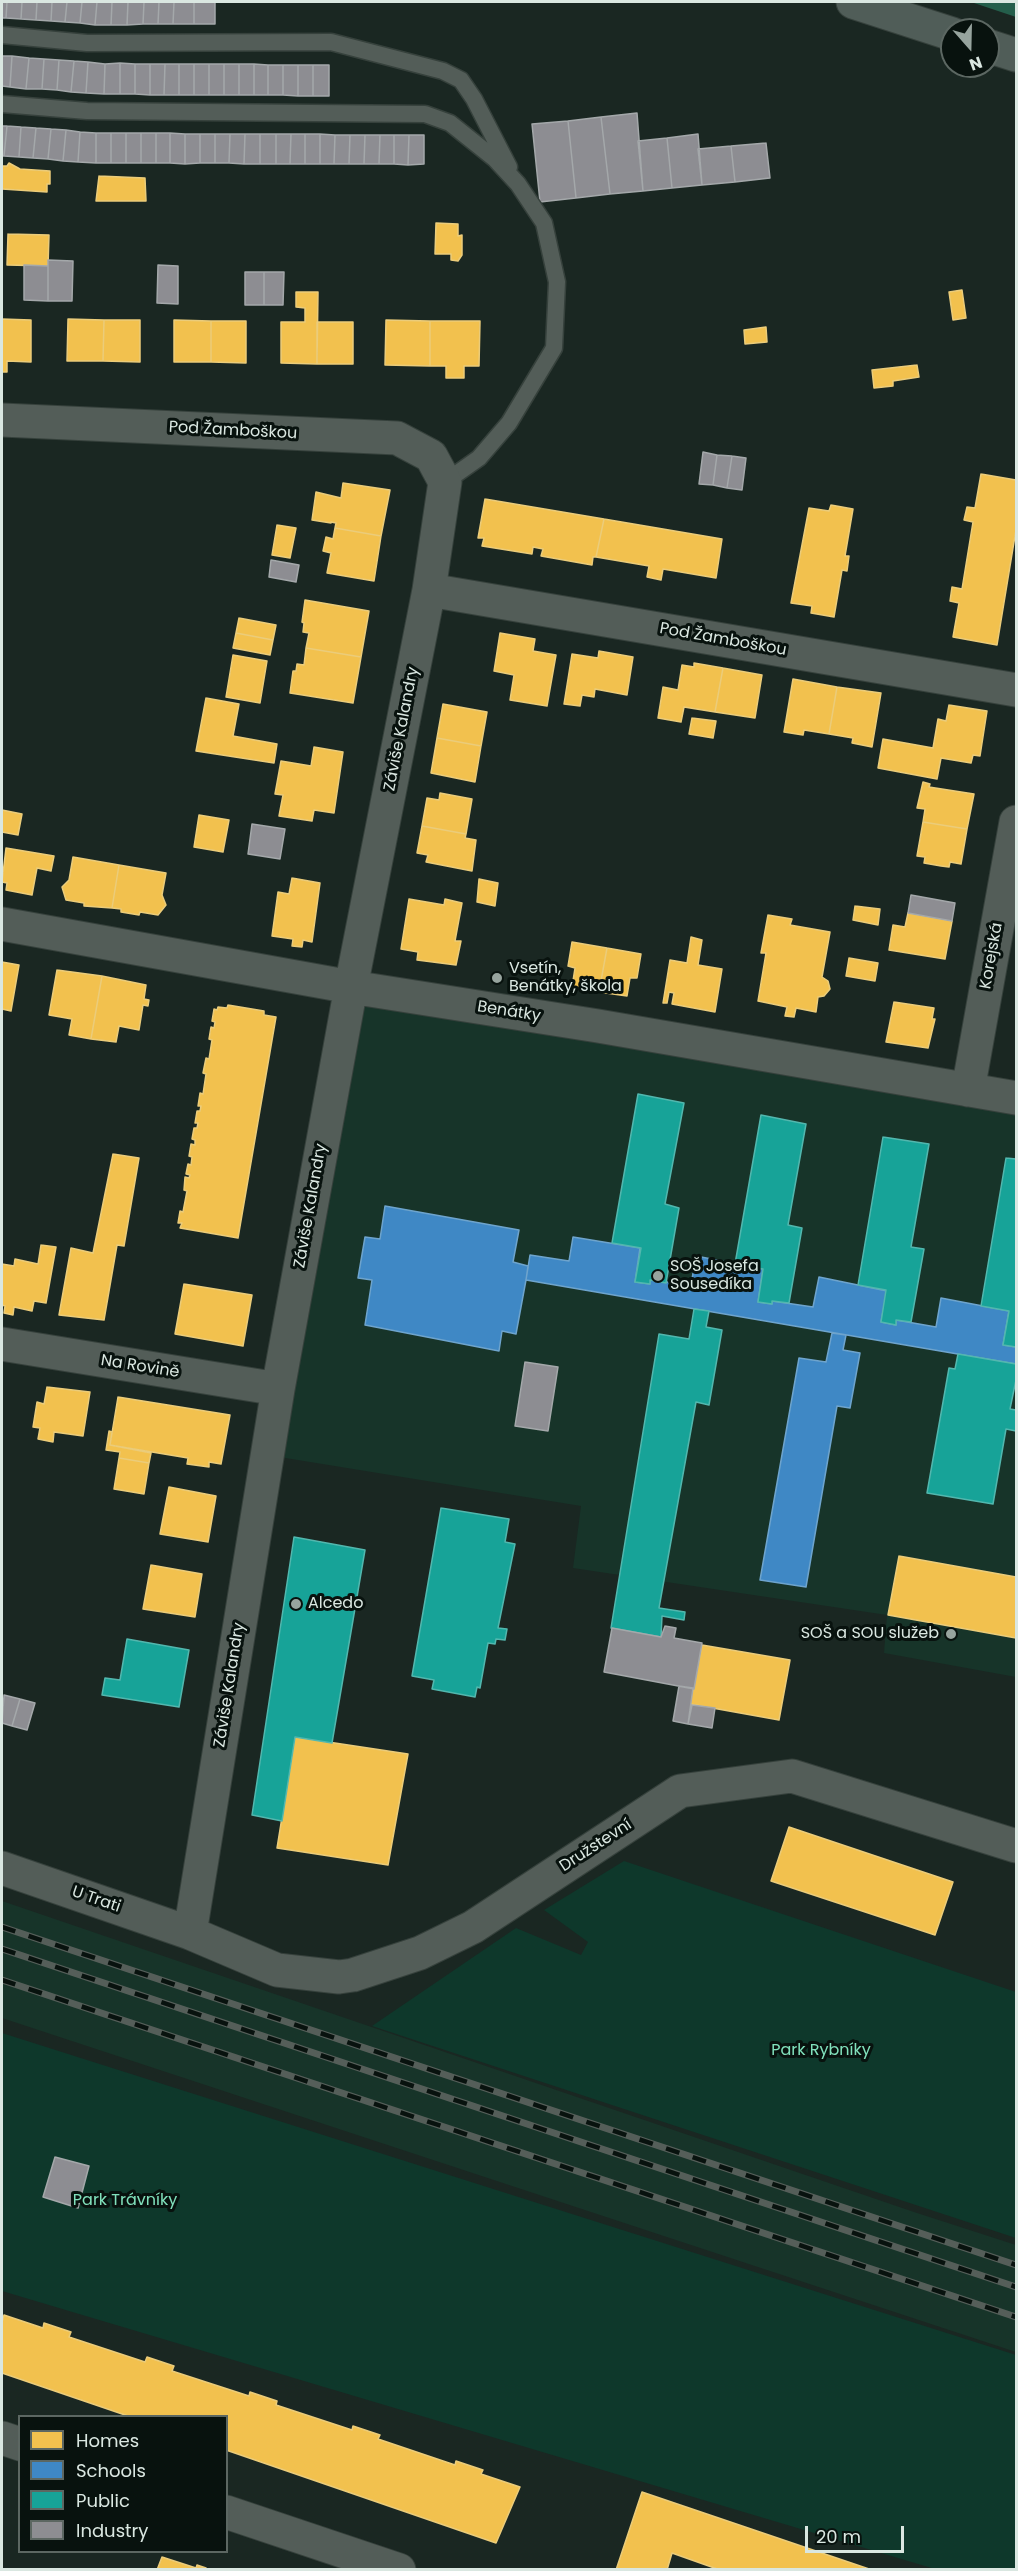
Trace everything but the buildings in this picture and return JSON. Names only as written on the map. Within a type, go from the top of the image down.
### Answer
[{"type":"main road","points":[[853,2],[940,30]]},
{"type":"main road","points":[[1000,50],[1017,55]]},
{"type":"street","name":"Pod Žamboškou","points":[[2,420],[397,438],[431,456],[445,482]]},
{"type":"street","name":"Záviše Kalandry","points":[[190,1933],[278,1389],[351,987],[429,590],[445,482]]},
{"type":"street","name":"Pod Žamboškou","points":[[429,590],[1017,690]]},
{"type":"street","name":"Korejská","points":[[968,1090],[1017,822]]},
{"type":"street","name":"Benátky","points":[[2,924],[351,987],[598,1026],[1017,1098]]},
{"type":"street","name":"Na Rovině","points":[[2,1344],[278,1389]]},
{"type":"street","name":"Družstevní","points":[[190,1933],[277,1970],[339,1977],[353,1975],[420,1953],[473,1927],[680,1791],[792,1776],[1017,1846]]},
{"type":"street","name":"U Trati","points":[[2,1868],[190,1933]]},
{"type":"street","points":[[2,2438],[18,2443]]},
{"type":"street","points":[[228,2513],[399,2570]]},
{"type":"lane","points":[[2,34],[87,43],[331,42],[443,71],[460,80],[474,99],[519,184],[544,223],[557,282],[554,348],[508,423],[479,458],[445,482]]},
{"type":"lane","points":[[2,104],[87,111],[425,114],[450,123],[495,159],[519,184]]},
{"type":"shaded area","name":"SOŠ Josefa Sousedíka","points":[[351,987],[1016,1099],[1016,1677],[884,1653],[887,1615],[573,1568],[581,1506],[267,1455]]},
{"type":"shaded area","points":[[2,1901],[1016,2245],[1016,2352],[2,2018]]},
{"type":"green space","points":[[971,2],[1016,2],[1016,17]]},
{"type":"green space","name":"Park Rybníky","points":[[624,1861],[1016,1992],[1016,2238],[372,2026],[516,1928],[581,1955],[588,1942],[544,1910]]},
{"type":"green space","name":"Park Trávníky","points":[[2,2033],[1016,2355],[1016,2569],[935,2569],[2,2291]]},
{"type":"railway","points":[[2,1927],[1016,2265]]},
{"type":"railway","points":[[2,1949],[1016,2287]]},
{"type":"railway","points":[[2,1980],[1016,2317]]},
{"type":"place","name":"Vsetín, Benátky, škola","points":[[497,978]]},
{"type":"place","name":"SOŠ Josefa Sousedíka","points":[[658,1276]]},
{"type":"place","name":"Alcedo","points":[[296,1604]]},
{"type":"place","name":"SOŠ a SOU služeb","points":[[951,1634]]}]
